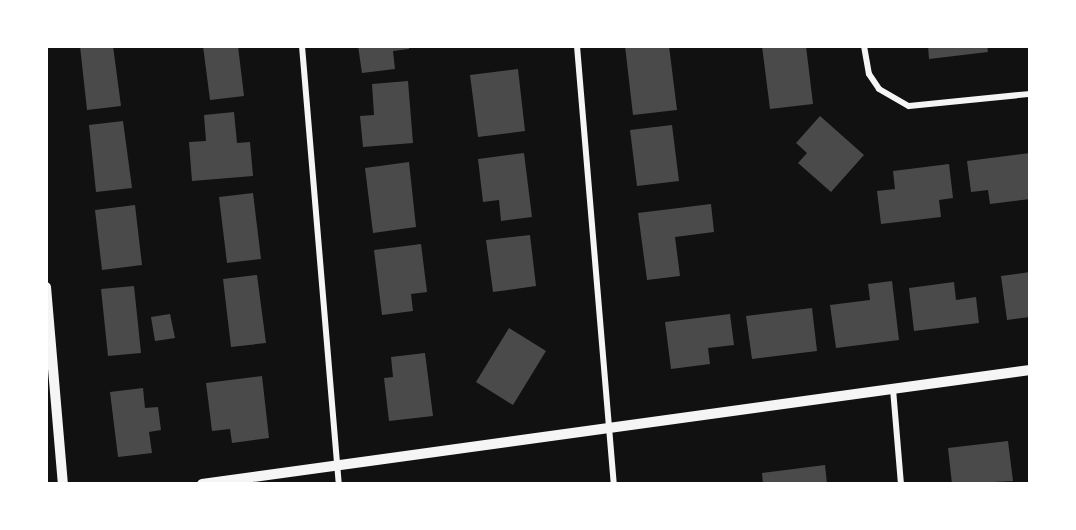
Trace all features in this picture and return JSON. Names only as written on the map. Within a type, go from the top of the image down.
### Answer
[{"type":"street","points":[[302,46],[339,483]]},
{"type":"street","points":[[577,46],[614,483]]},
{"type":"street","points":[[864,46],[879,89],[892,100],[926,107],[1029,94]]},
{"type":"street","points":[[46,287],[63,483]]},
{"type":"street","points":[[202,483],[1029,370]]},
{"type":"street","points":[[893,389],[901,483]]},
{"type":"building","points":[[80,46],[113,46],[121,106],[87,110]]},
{"type":"building","points":[[203,46],[238,46],[244,96],[210,100]]},
{"type":"building","points":[[358,46],[409,46],[409,49],[393,51],[395,69],[362,73]]},
{"type":"building","points":[[625,46],[669,46],[677,110],[633,115]]},
{"type":"building","points":[[762,46],[806,46],[813,104],[770,109]]},
{"type":"building","points":[[928,46],[987,46],[988,52],[929,59]]},
{"type":"building","points":[[518,69],[525,131],[478,137],[470,75]]},
{"type":"building","points":[[408,81],[413,143],[363,147],[360,116],[374,115],[372,84]]},
{"type":"building","points":[[234,112],[237,143],[250,142],[253,176],[192,181],[189,142],[206,141],[204,115]]},
{"type":"building","points":[[820,116],[864,155],[831,192],[798,163],[807,153],[796,143]]},
{"type":"building","points":[[123,121],[132,188],[96,192],[89,125]]},
{"type":"building","points":[[672,125],[679,181],[637,186],[630,130]]},
{"type":"building","points":[[524,153],[532,217],[501,221],[499,200],[483,202],[478,159]]},
{"type":"building","points":[[1030,153],[1030,199],[990,204],[988,190],[971,192],[967,161]]},
{"type":"building","points":[[409,162],[416,227],[373,233],[365,168]]},
{"type":"building","points":[[949,164],[953,198],[939,200],[941,217],[881,224],[877,191],[895,189],[893,171]]},
{"type":"building","points":[[253,193],[261,259],[227,263],[219,197]]},
{"type":"building","points":[[711,204],[714,232],[675,237],[680,276],[647,280],[638,213]]},
{"type":"building","points":[[135,205],[142,265],[102,270],[95,210]]},
{"type":"building","points":[[530,235],[536,286],[493,292],[486,240]]},
{"type":"building","points":[[421,244],[427,292],[411,294],[413,311],[382,315],[374,250]]},
{"type":"building","points":[[1030,272],[1030,317],[1007,320],[1001,276]]},
{"type":"building","points":[[257,275],[266,343],[231,347],[223,279]]},
{"type":"building","points":[[892,281],[899,340],[836,348],[830,305],[870,300],[868,284]]},
{"type":"building","points":[[954,282],[956,300],[976,297],[979,323],[914,331],[909,288]]},
{"type":"building","points":[[134,286],[141,353],[108,356],[101,289]]},
{"type":"building","points":[[812,308],[817,351],[752,359],[746,316]]},
{"type":"building","points":[[170,314],[175,338],[155,341],[151,317]]},
{"type":"building","points":[[730,314],[734,345],[708,348],[710,364],[671,369],[665,322]]},
{"type":"building","points":[[509,328],[546,351],[513,405],[476,382]]},
{"type":"building","points":[[425,353],[433,416],[389,421],[384,378],[393,377],[391,357]]},
{"type":"building","points":[[262,376],[269,438],[232,443],[230,429],[212,431],[206,383]]},
{"type":"building","points":[[143,388],[145,408],[158,407],[161,430],[149,432],[152,453],[118,457],[110,392]]},
{"type":"building","points":[[1008,441],[1013,481],[952,484],[948,448]]},
{"type":"building","points":[[825,465],[827,484],[763,484],[762,473]]}]
